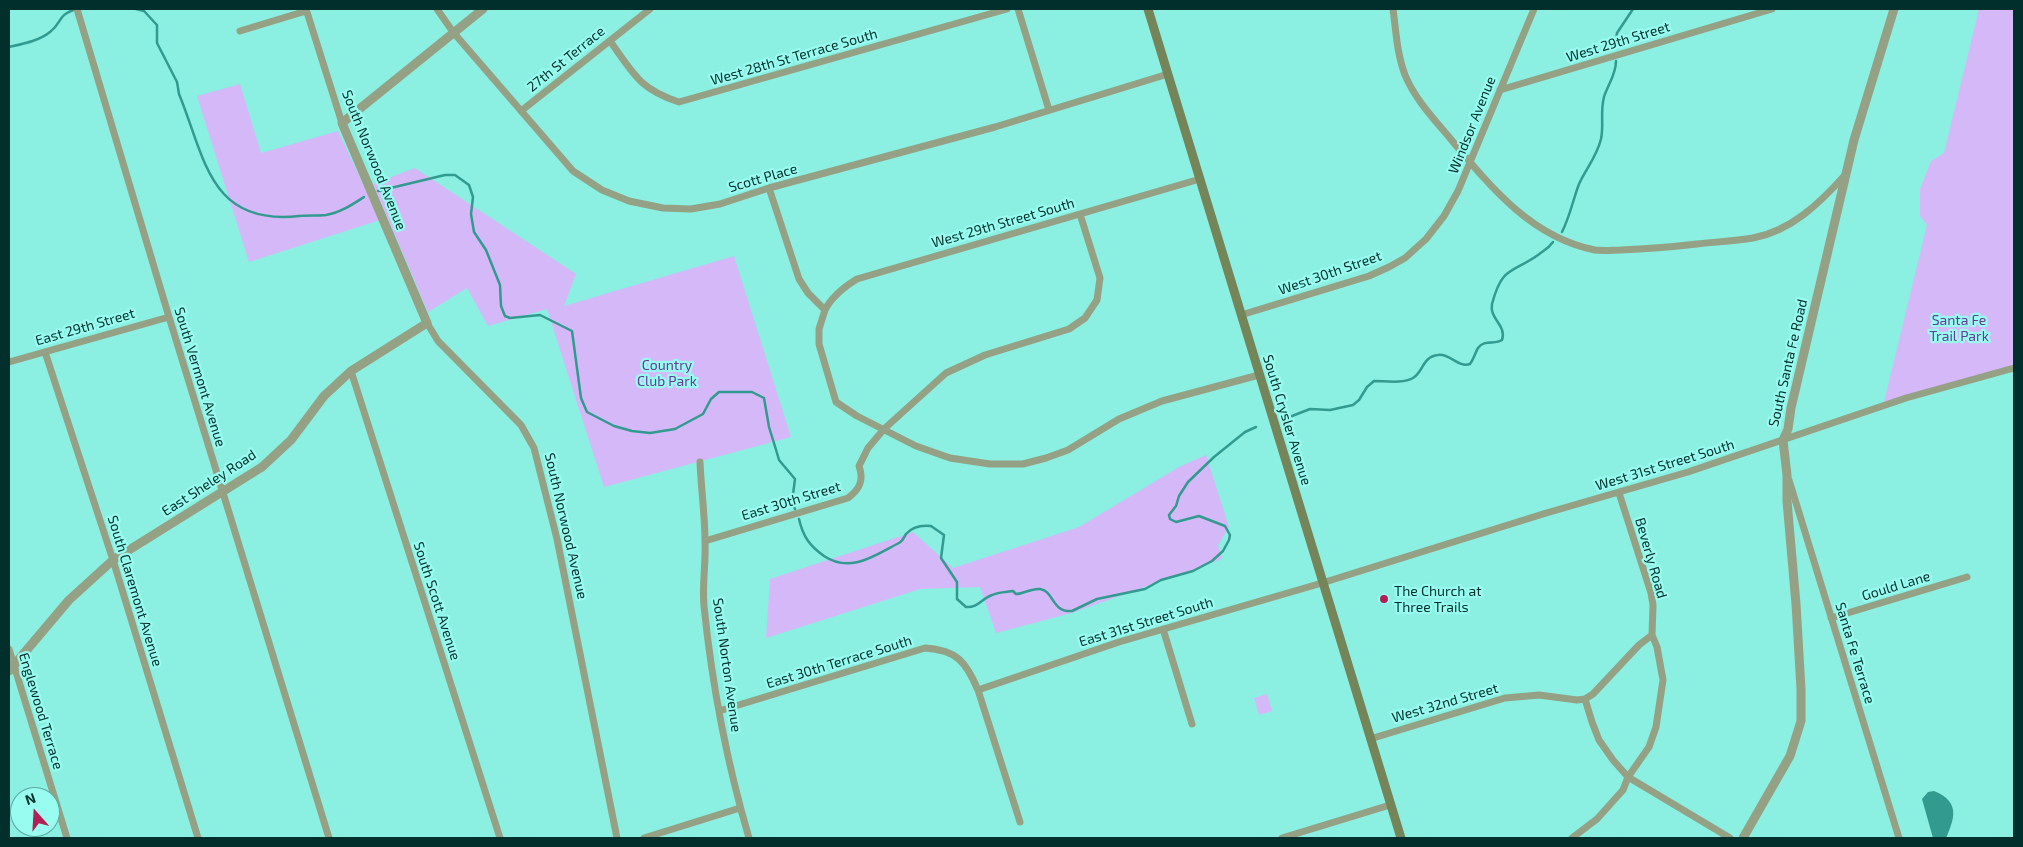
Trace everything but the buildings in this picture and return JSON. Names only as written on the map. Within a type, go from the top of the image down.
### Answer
[{"type":"main road","name":"South Crysler Avenue","points":[[1148,9],[1400,838]]},
{"type":"street","name":"South Vermont Avenue","points":[[77,9],[168,317],[329,838]]},
{"type":"street","name":"Scott Place","points":[[436,9],[453,32],[573,171],[602,190],[629,201],[662,208],[691,209],[720,204],[769,188],[1049,110],[1168,74]]},
{"type":"street","points":[[342,123],[483,9]]},
{"type":"street","name":"27th St Terrace","points":[[521,111],[650,9]]},
{"type":"street","name":"West 28th St Terrace South","points":[[610,41],[640,82],[658,95],[679,102],[1007,9]]},
{"type":"street","points":[[1018,9],[1049,110]]},
{"type":"street","points":[[1393,9],[1397,45],[1405,74],[1412,90],[1422,105],[1469,162],[1511,207],[1541,228],[1567,241],[1596,250],[1659,249],[1754,238],[1768,233],[1804,214],[1825,198],[1846,174]]},
{"type":"street","name":"Windsor Avenue","points":[[1421,243],[1444,216],[1458,191],[1534,9]]},
{"type":"street","name":"West 29th Street","points":[[1500,90],[1772,9]]},
{"type":"street","name":"South Santa Fe Road","points":[[1743,838],[1790,756],[1801,721],[1796,604],[1786,501],[1787,475],[1783,440],[1788,429],[1791,408],[1854,140],[1894,9]]},
{"type":"street","points":[[240,31],[306,10]]},
{"type":"street","name":"South Norwood Avenue","points":[[306,10],[342,123],[427,323],[438,341],[521,425],[534,448],[561,558],[618,838]]},
{"type":"street","name":"West 29th Street South","points":[[826,310],[833,298],[845,286],[857,279],[1200,179]]},
{"type":"street","points":[[769,188],[799,279],[808,293],[826,310],[819,329],[819,344],[836,402],[857,416],[916,446],[950,458],[990,464],[1023,464],[1068,450],[1119,420],[1162,401],[1259,375]]},
{"type":"street","points":[[884,429],[946,373],[955,368],[984,355],[1069,329],[1085,318],[1096,300],[1100,278],[1080,214]]},
{"type":"street","name":"West 30th Street","points":[[1241,315],[1369,276],[1405,258],[1421,243]]},
{"type":"street","name":"East 29th Street","points":[[9,362],[168,317]]},
{"type":"street","name":"East Sheley Road","points":[[11,668],[69,600],[113,560],[262,467],[291,440],[324,396],[351,371],[427,323]]},
{"type":"street","name":"South Claremont Avenue","points":[[45,352],[113,560],[198,838]]},
{"type":"street","name":"West 31st Street South","points":[[1322,583],[1688,472],[1906,398],[2014,368]]},
{"type":"street","name":"South Scott Avenue","points":[[351,371],[500,838]]},
{"type":"street","name":"East 30th Street","points":[[705,540],[848,498],[856,492],[861,483],[859,466],[868,448],[884,429]]},
{"type":"street","name":"South Norton Avenue","points":[[700,462],[705,540],[704,604],[719,711],[740,808],[749,838]]},
{"type":"street","name":"Santa Fe Terrace","points":[[1787,475],[1899,838]]},
{"type":"street","name":"Beverly Road","points":[[1572,838],[1597,819],[1623,790],[1628,777],[1649,747],[1656,727],[1663,680],[1659,654],[1652,635],[1653,605],[1651,593],[1619,493]]},
{"type":"street","name":"Gould Lane","points":[[1831,618],[1967,577]]},
{"type":"street","name":"East 31st Street South","points":[[978,690],[1119,642],[1322,583]]},
{"type":"street","points":[[1163,629],[1192,724]]},
{"type":"street","points":[[1652,635],[1639,645],[1586,699],[1592,722],[1600,740],[1613,760],[1628,777],[1730,838]]},
{"type":"street","name":"East 30th Terrace South","points":[[719,711],[925,648],[942,650],[958,658],[969,670],[978,690],[1020,822]]},
{"type":"street","name":"Englewood Terrace","points":[[9,649],[11,668],[67,838]]},
{"type":"street","name":"West 32nd Street","points":[[1370,739],[1505,698],[1539,695],[1577,700],[1586,699]]},
{"type":"street","points":[[1282,838],[1390,805]]},
{"type":"street","points":[[644,838],[740,808]]},
{"type":"green space","name":"Santa Fe Trail Park","points":[[1979,9],[2014,9],[2014,369],[1883,406],[1927,225],[1920,216],[1920,189],[1931,161],[1944,153]]},
{"type":"green space","points":[[240,84],[261,153],[338,131],[380,220],[249,262],[197,96]]},
{"type":"green space","name":"Country Club Park","points":[[415,168],[576,274],[564,306],[734,256],[791,437],[604,487],[547,309],[488,326],[467,288],[428,312],[373,184]]},
{"type":"green space","points":[[1206,455],[1229,527],[1218,545],[1222,559],[1075,612],[996,633],[980,587],[920,589],[766,638],[770,579],[913,532],[953,568],[1079,527],[1179,467]]},
{"type":"green space","points":[[1267,694],[1272,711],[1259,715],[1254,698]]},
{"type":"water","points":[[1934,791],[1942,795],[1952,805],[1952,823],[1946,838],[1933,838],[1922,799],[1928,792]]},
{"type":"waterway","points":[[9,47],[41,38],[54,28],[65,14],[76,9]]},
{"type":"waterway","points":[[136,9],[144,11],[157,25],[157,43],[177,82],[179,94],[205,163],[215,182],[228,198],[246,210],[269,216],[299,216],[331,214],[346,208],[364,197]]},
{"type":"waterway","points":[[1615,46],[1617,33],[1633,9]]},
{"type":"waterway","points":[[1562,232],[1579,184],[1599,145],[1602,134],[1603,102],[1615,71],[1616,61]]},
{"type":"waterway","points":[[378,191],[445,175],[455,175],[469,185],[473,197],[471,214],[474,232],[486,250],[500,285],[501,306],[505,316],[510,318],[540,315],[572,331],[581,398],[587,412],[614,426],[650,433],[675,429],[703,414],[711,399],[719,392],[752,392],[764,398],[769,427],[779,460],[795,479],[792,502],[795,509]]},
{"type":"waterway","points":[[1292,416],[1310,409],[1330,410],[1353,405],[1374,381],[1399,382],[1409,380],[1417,375],[1426,361],[1433,356],[1442,355],[1462,364],[1470,364],[1480,345],[1502,340],[1502,330],[1493,314],[1492,304],[1504,277],[1548,248],[1553,242]]},
{"type":"waterway","points":[[799,519],[805,536],[815,549],[834,561],[844,563],[863,561],[900,542],[914,528],[931,526],[944,535],[941,558],[957,582],[957,599],[966,607],[977,605],[997,593],[1013,591],[1019,594],[1040,589],[1045,591],[1061,609],[1072,611],[1097,599],[1145,589],[1161,580],[1193,571],[1212,561],[1223,551],[1230,535],[1225,526],[1199,516],[1176,522],[1170,519],[1169,515],[1176,506],[1179,496],[1188,482],[1214,457],[1245,432],[1256,427]]},
{"type":"place","name":"The Church at Three Trails","points":[[1384,599]]}]
